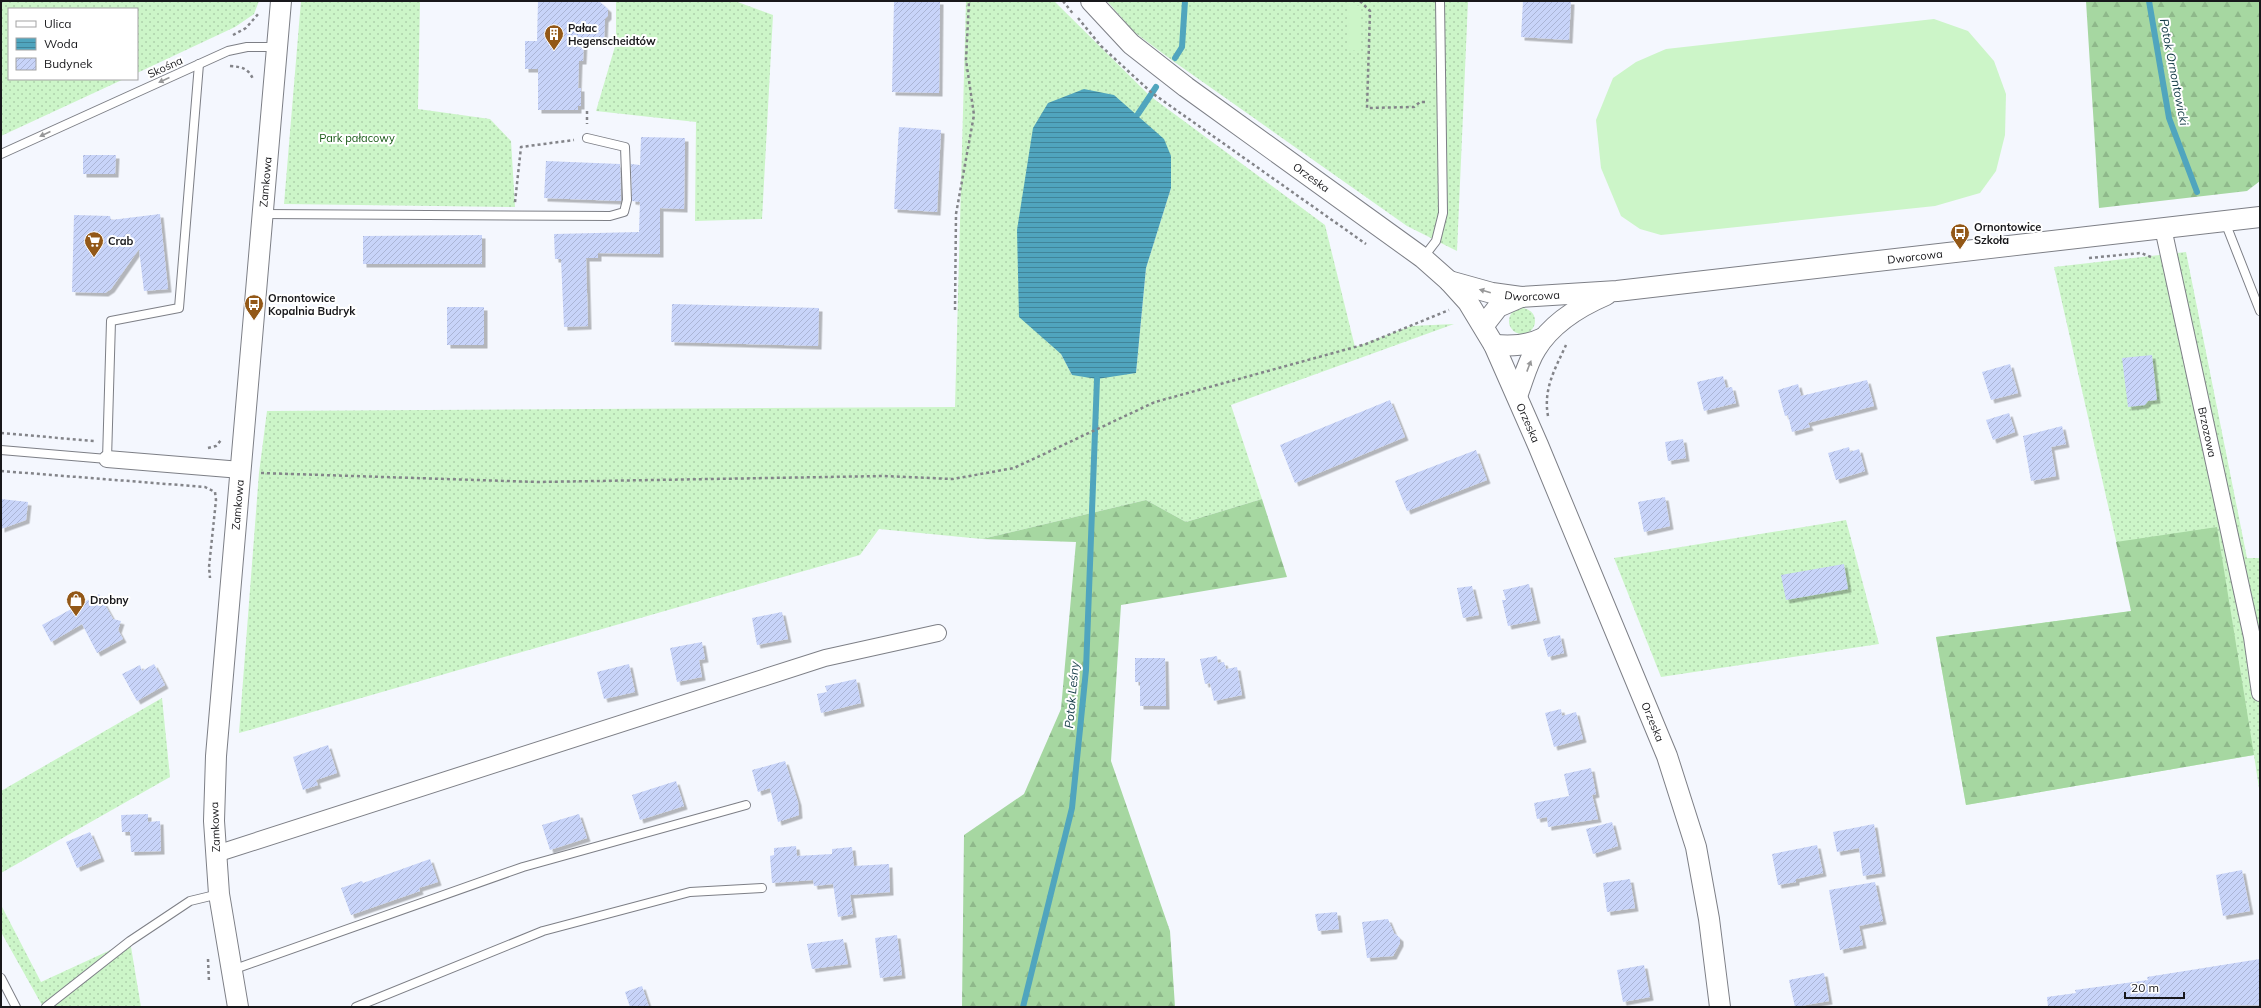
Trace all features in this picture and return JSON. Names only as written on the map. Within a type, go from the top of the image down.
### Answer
[{"type":"street","name":"Zamkowa","points":[[238,1007],[219,894],[214,821],[216,756],[281,1]]},
{"type":"street","name":"Orzeska","points":[[1091,1],[1131,44],[1186,88],[1423,258],[1449,281],[1468,302],[1484,325],[1517,396],[1667,756],[1696,847],[1709,919],[1720,1007]]},
{"type":"street","name":"Dworcowa","points":[[1449,281],[1492,293],[1526,297],[1617,291],[2260,217]]},
{"type":"street","name":"Brzozowa","points":[[2163,228],[2256,637],[2260,693]]},
{"type":"street","name":"Dworcowa","points":[[1517,396],[1535,351],[1546,335],[1568,315],[1589,302],[1617,291]]},
{"type":"street","points":[[1484,325],[1498,307],[1526,297],[1545,304],[1550,316],[1546,335],[1533,343],[1516,347],[1494,345]]},
{"type":"street","points":[[107,459],[241,470]]},
{"type":"street","points":[[216,854],[825,658],[938,633]]},
{"type":"lane","points":[[1423,258],[1436,241],[1443,213],[1440,1]]},
{"type":"lane","name":"Skośna","points":[[1,154],[228,51],[247,47],[277,47]]},
{"type":"lane","points":[[1,450],[107,459],[111,321],[179,308],[199,64]]},
{"type":"lane","points":[[263,214],[610,216],[624,212],[626,200],[625,147],[587,138]]},
{"type":"lane","points":[[2225,221],[2260,311]]},
{"type":"lane","points":[[231,970],[523,867],[746,805]]},
{"type":"lane","points":[[356,1007],[543,931],[690,892],[762,888]]},
{"type":"lane","points":[[46,1007],[130,940],[190,901],[219,894]]},
{"type":"lane","points":[[1,978],[16,1007]]},
{"type":"path","points":[[955,310],[956,214],[974,114],[966,60],[969,1]]},
{"type":"path","points":[[1360,1],[1370,11],[1367,108],[1414,107],[1420,102]]},
{"type":"path","points":[[514,215],[521,147],[587,138],[587,111]]},
{"type":"path","points":[[2085,257],[2091,258],[2141,253],[2151,256],[2154,260]]},
{"type":"path","points":[[241,470],[259,473],[538,482],[884,476],[953,479],[1014,468],[1156,402],[1366,344],[1468,302]]},
{"type":"path","points":[[1448,311],[1452,316]]},
{"type":"path","points":[[1549,419],[1546,401],[1548,383],[1566,344]]},
{"type":"path","points":[[1,471],[205,487],[215,492],[216,500],[209,567],[211,583]]},
{"type":"green space","points":[[1,1],[259,1],[254,14],[235,27],[138,73],[138,8],[8,8],[8,80],[122,80],[1,136]]},
{"type":"green space","name":"Park pałacowy","points":[[301,1],[420,1],[418,109],[490,119],[511,141],[515,207],[284,204]]},
{"type":"green space","points":[[616,1],[735,1],[773,15],[762,219],[695,221],[696,122],[596,111],[616,43]]},
{"type":"green space","points":[[966,1],[1054,1],[1150,96],[1325,225],[1355,347],[1411,326],[1454,324],[1231,405],[1262,499],[1186,522],[1146,500],[982,539],[879,529],[860,555],[239,733],[259,473],[267,411],[955,407]],"holes":[[[1171,188],[1146,268],[1136,373],[1072,375],[1061,354]]]},
{"type":"green space","points":[[1107,1],[1468,1],[1457,251],[1407,226],[1173,61],[1134,32]]},
{"type":"green space","points":[[2086,1],[2260,1],[2260,181],[2247,191],[2099,208]]},
{"type":"green space","points":[[1349,5],[1361,6],[1360,51],[1347,50]]},
{"type":"green space","points":[[1934,19],[1968,31],[1994,61],[2006,94],[2005,135],[1996,171],[1980,193],[1935,206],[1661,235],[1640,229],[1621,216],[1601,168],[1596,120],[1613,78],[1636,62],[1666,49]]},
{"type":"green space","points":[[2186,252],[2247,558],[2260,558],[2260,795],[2254,755],[1966,805],[1936,637],[2132,611],[2054,267]]},
{"type":"green space","points":[[1522,308],[1531,312],[1535,321],[1531,330],[1522,334],[1513,330],[1509,321],[1513,312]]},
{"type":"green space","points":[[1262,499],[1287,577],[1121,605],[1111,761],[1170,931],[1175,1007],[962,1007],[964,835],[1024,794],[1061,709],[1076,542],[982,539],[1146,500],[1186,522]]},
{"type":"green space","points":[[1846,520],[1879,644],[1661,677],[1614,558]]},
{"type":"green space","points":[[2217,527],[2254,755],[1966,805],[1936,637],[2131,611],[2116,542]]},
{"type":"green space","points":[[162,698],[170,777],[1,873],[1,791]]},
{"type":"green space","points":[[1,905],[41,982],[130,941],[141,1007],[43,1007],[1,932]]},
{"type":"water","points":[[1084,89],[1114,95],[1164,139],[1171,156],[1171,188],[1146,268],[1136,373],[1097,379],[1072,375],[1061,354],[1019,317],[1017,230],[1033,128],[1048,103]]},
{"type":"building","name":"Pałac Hegenscheidtów","points":[[538,1],[599,1],[608,9],[608,16],[605,19],[604,40],[584,40],[583,61],[579,61],[578,88],[581,88],[581,106],[578,106],[578,110],[538,110],[538,69],[525,69],[525,41],[537,41]]},
{"type":"building","points":[[894,1],[940,1],[939,93],[892,92]]},
{"type":"building","points":[[1523,1],[1571,1],[1569,40],[1521,37]]},
{"type":"building","points":[[899,127],[941,130],[937,212],[894,209]]},
{"type":"building","points":[[641,137],[685,138],[684,209],[660,208],[660,254],[598,253],[598,258],[586,258],[588,326],[564,327],[561,259],[555,259],[554,234],[639,232],[640,202],[632,201],[631,164],[640,165]]},
{"type":"building","points":[[83,155],[116,155],[115,174],[83,174]]},
{"type":"building","points":[[546,161],[620,164],[621,201],[544,198]]},
{"type":"building","points":[[160,214],[168,289],[144,291],[139,249],[111,289],[105,293],[72,292],[74,215],[110,216],[111,220]]},
{"type":"building","points":[[482,235],[482,264],[363,264],[363,236]]},
{"type":"building","points":[[672,304],[819,308],[818,346],[671,342]]},
{"type":"building","points":[[447,307],[484,307],[484,345],[447,345]]},
{"type":"building","points":[[2152,355],[2157,400],[2148,401],[2145,405],[2128,407],[2122,358]]},
{"type":"building","points":[[2010,364],[2018,393],[1991,400],[1982,372]]},
{"type":"building","points":[[1723,376],[1726,388],[1732,387],[1736,403],[1704,411],[1697,382]]},
{"type":"building","points":[[1867,380],[1874,406],[1808,423],[1810,427],[1792,432],[1788,415],[1785,416],[1778,390],[1798,384],[1801,396]]},
{"type":"building","points":[[1390,400],[1405,437],[1295,483],[1280,445]]},
{"type":"building","points":[[2009,413],[2015,432],[1993,440],[1986,420]]},
{"type":"building","points":[[2062,426],[2066,444],[2051,447],[2056,476],[2031,481],[2023,436]]},
{"type":"building","points":[[1683,439],[1686,458],[1668,461],[1665,442]]},
{"type":"building","points":[[1849,447],[1850,452],[1859,449],[1865,471],[1836,480],[1828,453]]},
{"type":"building","points":[[1476,450],[1487,480],[1407,511],[1395,481]]},
{"type":"building","points":[[1665,497],[1670,526],[1644,532],[1638,502]]},
{"type":"building","points":[[1,499],[28,502],[26,520],[1,529]]},
{"type":"building","points":[[1844,564],[1848,589],[1786,600],[1781,575]]},
{"type":"building","points":[[1529,584],[1537,620],[1508,626],[1502,600],[1506,600],[1503,590]]},
{"type":"building","points":[[1472,586],[1479,615],[1463,618],[1457,588]]},
{"type":"building","points":[[99,594],[113,619],[121,621],[118,630],[123,639],[97,653],[82,624],[51,642],[42,625]]},
{"type":"building","points":[[782,612],[788,639],[757,645],[752,618]]},
{"type":"building","points":[[1560,635],[1564,653],[1548,657],[1543,639]]},
{"type":"building","points":[[702,642],[705,659],[699,660],[702,677],[677,682],[670,648]]},
{"type":"building","points":[[1217,656],[1218,663],[1224,662],[1226,669],[1237,667],[1242,695],[1214,701],[1210,683],[1205,684],[1200,659]]},
{"type":"building","points":[[1135,658],[1165,658],[1166,706],[1140,706],[1140,682],[1135,682]]},
{"type":"building","points":[[154,664],[165,685],[137,701],[122,674],[140,665],[142,671]]},
{"type":"building","points":[[629,664],[635,692],[604,699],[597,672]]},
{"type":"building","points":[[856,679],[861,703],[821,713],[817,694],[827,692],[825,686]]},
{"type":"building","points":[[1561,709],[1562,716],[1576,712],[1583,739],[1554,747],[1545,713]]},
{"type":"building","points":[[328,745],[337,773],[316,780],[318,785],[303,790],[293,757]]},
{"type":"building","points":[[785,761],[798,802],[799,815],[778,822],[770,788],[758,792],[752,770]]},
{"type":"building","points":[[1591,768],[1596,794],[1592,795],[1598,819],[1548,827],[1547,817],[1537,819],[1534,803],[1569,796],[1564,774]]},
{"type":"building","points":[[676,781],[684,806],[640,820],[632,795]]},
{"type":"building","points":[[148,814],[148,822],[160,821],[161,851],[131,852],[130,832],[122,832],[121,815]]},
{"type":"building","points":[[579,814],[587,838],[550,850],[542,825]]},
{"type":"building","points":[[1612,822],[1618,846],[1593,854],[1586,829]]},
{"type":"building","points":[[1874,824],[1882,873],[1863,876],[1859,848],[1837,852],[1833,832]]},
{"type":"building","points":[[90,832],[101,858],[77,868],[66,842]]},
{"type":"building","points":[[1817,845],[1823,873],[1796,879],[1796,882],[1778,885],[1772,854]]},
{"type":"building","points":[[796,846],[797,856],[832,854],[832,849],[852,847],[854,866],[889,864],[890,892],[850,895],[853,914],[838,917],[833,884],[814,886],[813,880],[772,883],[770,856],[774,855],[774,848]]},
{"type":"building","points":[[430,859],[438,882],[419,888],[420,891],[351,915],[341,888],[362,881],[363,883]]},
{"type":"building","points":[[2242,870],[2250,911],[2223,916],[2216,875]]},
{"type":"building","points":[[1630,879],[1635,908],[1607,912],[1603,883]]},
{"type":"building","points":[[1875,882],[1883,921],[1859,926],[1863,945],[1840,950],[1829,890]]},
{"type":"building","points":[[1337,912],[1339,929],[1318,931],[1315,914]]},
{"type":"building","points":[[1388,919],[1394,933],[1400,938],[1400,943],[1393,956],[1367,958],[1362,922]]},
{"type":"building","points":[[897,935],[902,975],[880,978],[875,938]]},
{"type":"building","points":[[843,939],[848,964],[812,969],[807,944]]},
{"type":"building","points":[[2260,959],[2260,1005],[2048,1007],[2047,997],[2076,993],[2075,990],[2148,980],[2147,977]]},
{"type":"building","points":[[1644,965],[1650,997],[1623,1002],[1617,970]]},
{"type":"building","points":[[1824,973],[1829,1001],[1795,1007],[1789,980]]},
{"type":"building","points":[[642,986],[649,1007],[630,1007],[625,992]]},
{"type":"waterway","points":[[1175,58],[1182,47],[1185,1]]},
{"type":"waterway","name":"Potok Ornontowicki","points":[[2149,1],[2169,118],[2197,192]]},
{"type":"waterway","points":[[1138,114],[1156,87]]},
{"type":"waterway","name":"Potok Leśny","points":[[1023,1007],[1072,808],[1086,670],[1097,379]]},
{"type":"place","name":"Pałac Hegenscheidtów","points":[[554,51]]},
{"type":"place","name":"Ornontowice Szkoła","points":[[1960,250]]},
{"type":"place","name":"Crab","points":[[94,258]]},
{"type":"place","name":"Ornontowice Kopalnia Budryk","points":[[254,321]]},
{"type":"place","name":"Drobny","points":[[76,617]]}]
